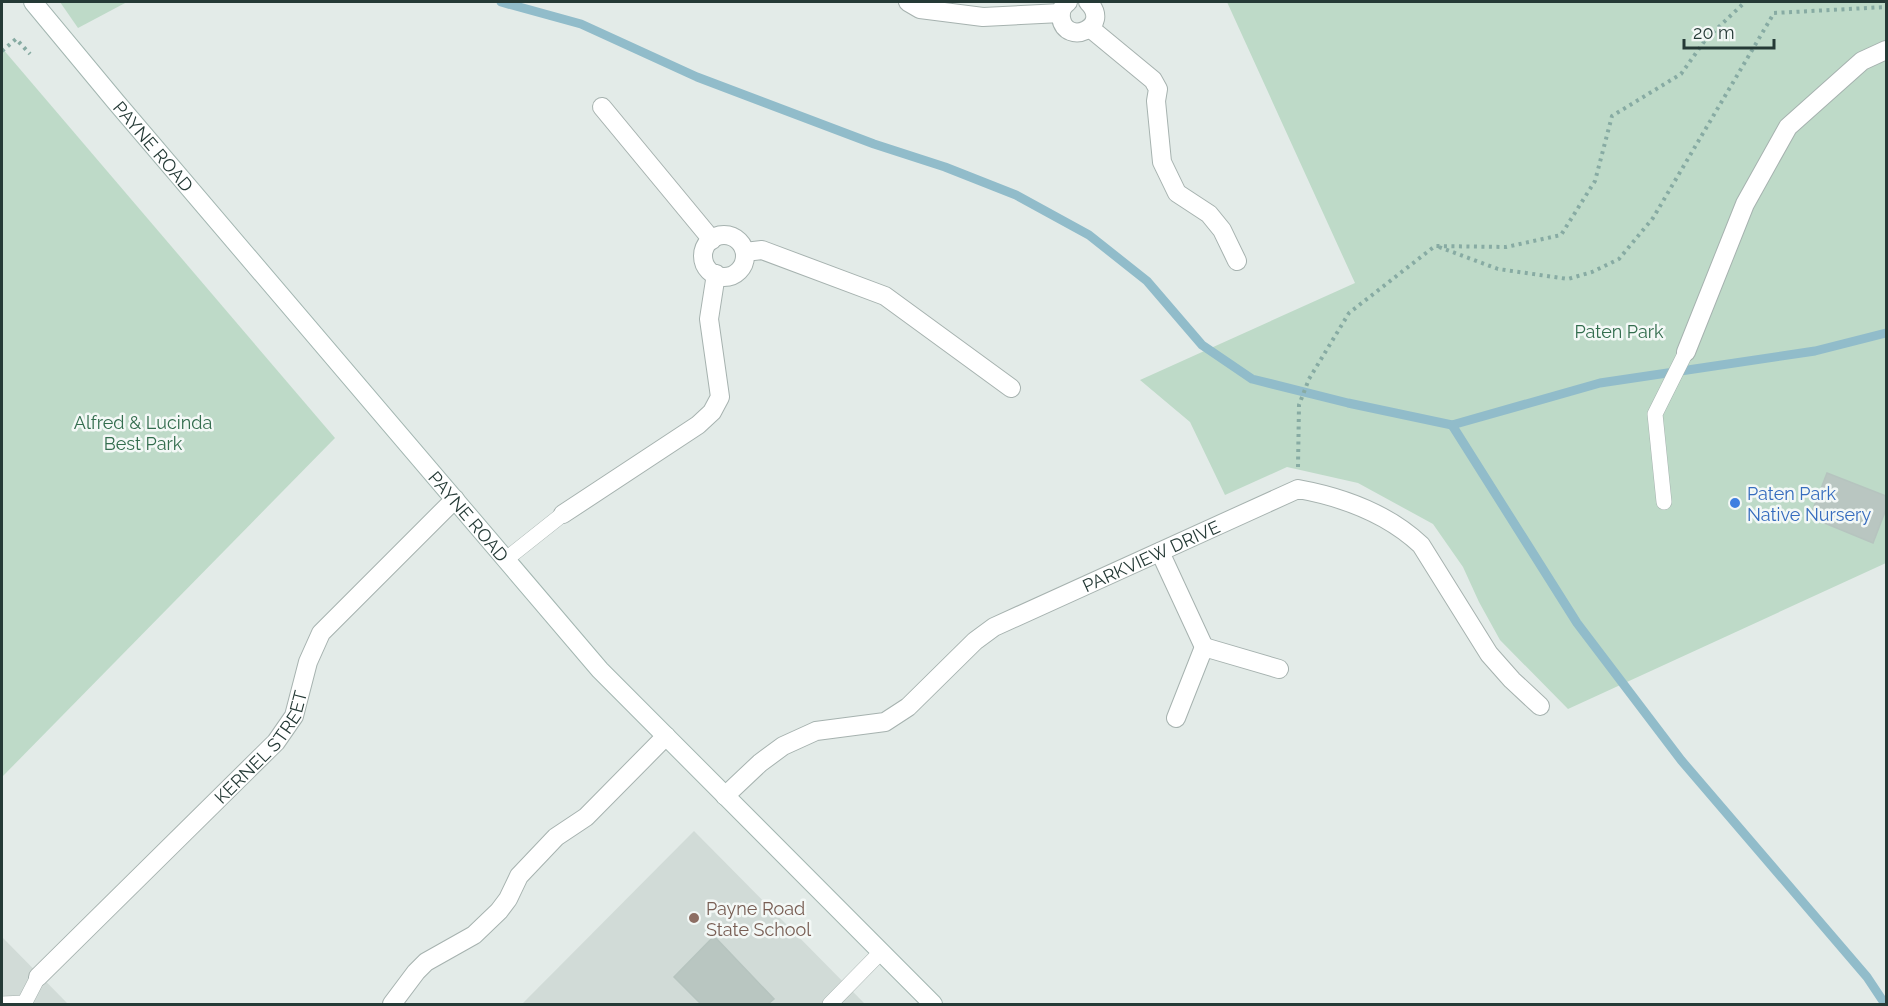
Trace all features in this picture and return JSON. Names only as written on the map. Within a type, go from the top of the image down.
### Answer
[{"type":"street","name":"PAYNE ROAD","points":[[33,2],[600,669],[933,1005]]},
{"type":"street","points":[[908,2],[920,9],[983,17],[1064,7],[1063,23],[1070,31],[1080,33],[1090,28],[1095,19],[1094,9],[1088,2]]},
{"type":"street","points":[[1090,28],[1153,80],[1158,89],[1156,101],[1162,162],[1177,193],[1209,214],[1222,230],[1237,261]]},
{"type":"street","points":[[1686,352],[1745,204],[1788,127],[1862,62],[1887,50]]},
{"type":"street","points":[[602,106],[712,240]]},
{"type":"street","points":[[724,235],[738,240],[745,252],[740,270],[729,276],[710,271],[704,258],[704,251],[712,240],[724,235]]},
{"type":"street","points":[[745,252],[762,250],[885,296],[1011,388]]},
{"type":"street","points":[[563,514],[698,425],[712,412],[720,397],[710,319],[716,274]]},
{"type":"street","points":[[1298,489],[1330,495],[1359,506],[1421,545],[1489,654],[1540,706]]},
{"type":"street","name":"PARKVIEW DRIVE","points":[[726,796],[760,763],[783,746],[816,731],[885,722],[908,707],[975,640],[994,627],[1298,489]]},
{"type":"street","name":"KERNEL STREET","points":[[38,977],[276,742],[294,716],[308,663],[321,633],[455,499]]},
{"type":"street","points":[[1160,552],[1204,647],[1176,718]]},
{"type":"street","points":[[1204,647],[1279,669]]},
{"type":"street","points":[[392,1005],[426,962],[474,935],[499,911],[508,899],[519,876],[556,837],[586,817],[666,736]]},
{"type":"lane","points":[[1664,502],[1656,414],[1686,352]]},
{"type":"lane","points":[[506,560],[563,514]]},
{"type":"lane","points":[[830,1005],[880,953]]},
{"type":"lane","points":[[2,1004],[25,1004],[38,977]]},
{"type":"path","points":[[1298,489],[1299,405],[1309,379],[1349,313],[1435,246],[1506,247],[1561,235],[1595,181],[1612,116],[1681,74],[1706,39],[1745,2]]},
{"type":"path","points":[[1435,246],[1498,268],[1568,279],[1592,272],[1619,259],[1653,218],[1774,14],[1887,7]]},
{"type":"path","points":[[2,51],[16,39],[30,54]]},
{"type":"shaded area","name":"Payne Road State School","points":[[694,831],[865,1004],[522,1004]]},
{"type":"shaded area","points":[[2,937],[68,1004],[2,1004]]},
{"type":"green space","points":[[60,2],[127,2],[78,28]]},
{"type":"green space","name":"Paten Park","points":[[1227,2],[1886,2],[1886,563],[1568,709],[1500,640],[1463,567],[1433,524],[1358,483],[1287,467],[1225,495],[1190,422],[1140,380],[1355,283]]},
{"type":"green space","name":"Alfred & Lucinda Best Park","points":[[2,48],[335,438],[2,777]]},
{"type":"building","points":[[1827,473],[1886,496],[1886,509],[1873,543],[1810,517]]},
{"type":"building","points":[[714,936],[774,999],[768,1004],[701,1004],[674,977]]},
{"type":"waterway","points":[[501,2],[581,24],[697,77],[1016,195],[1089,235],[1147,281],[1202,345],[1252,379],[1348,403],[1452,425],[1600,383],[1815,351],[1886,333]]},
{"type":"waterway","points":[[1452,425],[1577,623],[1681,760],[1867,977],[1885,1004]]},
{"type":"place","name":"Paten Park Native Nursery","points":[[1735,503]]},
{"type":"place","name":"Payne Road State School","points":[[694,918]]}]
